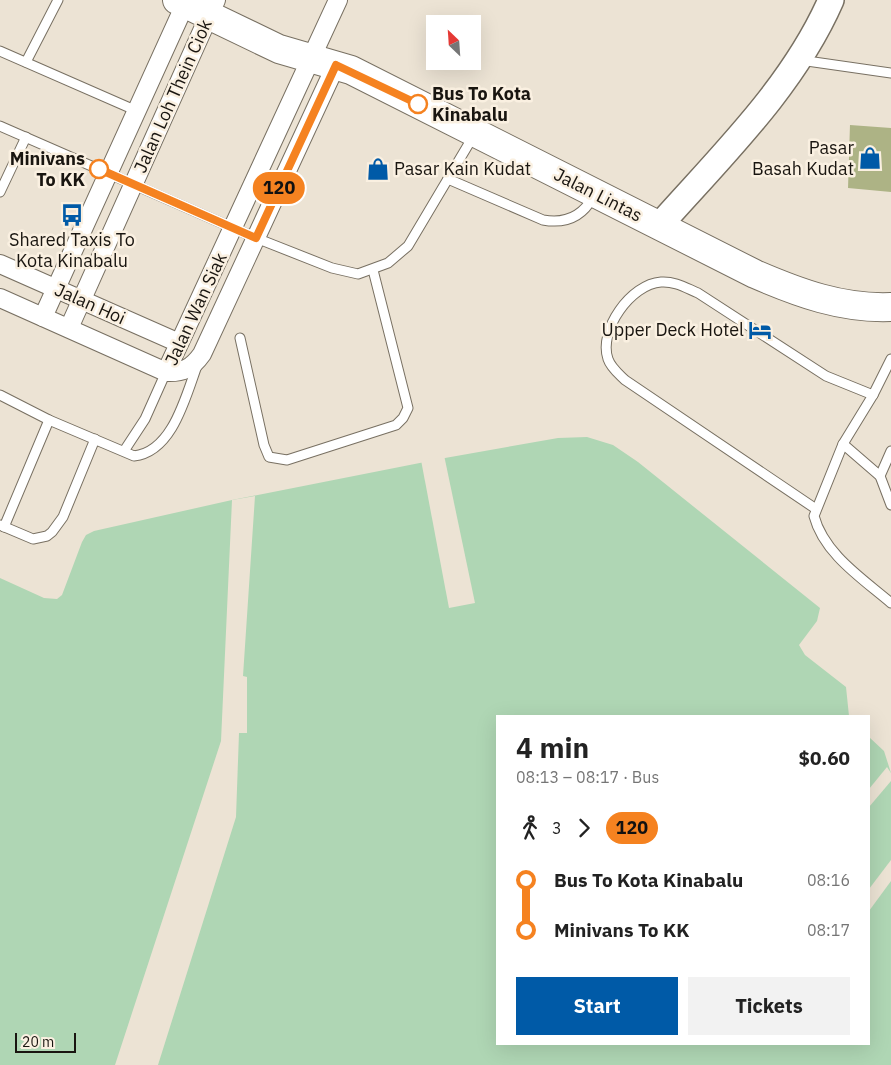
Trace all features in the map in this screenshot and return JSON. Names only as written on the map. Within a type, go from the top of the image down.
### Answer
[{"type":"main road","points":[[659,226],[764,107],[798,59],[823,18],[831,0]]},
{"type":"main road","name":"Jalan Lintas","points":[[203,6],[279,49],[323,62],[475,133],[755,274],[801,294],[852,305],[891,308]]},
{"type":"street","name":"Jalan Wan Siak","points":[[323,62],[233,228],[166,372],[177,373],[186,370],[195,364],[202,354],[256,238],[323,62],[338,0]]},
{"type":"street","name":"Jalan Loh Thein Ciok","points":[[43,317],[137,111],[203,6]]},
{"type":"street","name":"Jalan Loh Thein Ciok","points":[[69,328],[133,184],[203,6]]},
{"type":"street","name":"Jalan Hoi","points":[[0,264],[180,343]]},
{"type":"street","name":"Jalan Hoi","points":[[0,298],[166,372]]},
{"type":"lane","points":[[26,62],[58,0]]},
{"type":"lane","points":[[0,51],[137,111]]},
{"type":"lane","points":[[798,59],[891,73]]},
{"type":"lane","points":[[0,126],[256,238],[332,268],[358,274],[388,263],[408,246],[475,133]]},
{"type":"lane","points":[[0,192],[26,137]]},
{"type":"lane","points":[[448,179],[543,220],[556,223],[565,221],[578,214],[594,198],[593,193]]},
{"type":"lane","points":[[240,338],[264,445],[270,457],[286,460],[396,425],[403,418],[408,408],[373,270]]},
{"type":"lane","points":[[816,509],[625,380],[608,360],[608,338],[613,322],[630,298],[644,287],[661,282],[677,284],[698,293],[826,376],[873,396]]},
{"type":"lane","points":[[0,395],[49,420],[134,456],[146,454],[156,449],[172,427],[202,354]]},
{"type":"lane","points":[[891,362],[873,396],[843,444],[814,516],[828,545],[844,564],[891,603]]},
{"type":"lane","points":[[124,451],[145,419],[166,372]]},
{"type":"lane","points":[[49,420],[2,526],[33,539],[47,536],[57,528],[95,439]]},
{"type":"lane","points":[[843,444],[880,476],[891,505]]},
{"type":"lane","points":[[880,476],[891,452]]},
{"type":"shaded area","points":[[587,437],[613,445],[638,462],[820,608],[817,621],[799,645],[805,655],[846,687],[849,715],[496,715],[496,1045],[870,1045],[870,738],[884,751],[891,773],[891,1065],[0,1065],[0,578],[44,598],[57,599],[62,595],[82,542],[86,535],[94,531],[232,500],[558,438]]},
{"type":"pier","points":[[444,455],[475,603],[449,608],[421,460]]},
{"type":"pier","points":[[255,496],[243,676],[247,677],[247,733],[239,733],[236,817],[158,1065],[115,1065],[221,741],[232,500]]},
{"type":"pier","points":[[887,767],[891,773],[891,781],[870,806],[870,788]]},
{"type":"pier","points":[[891,860],[891,881],[870,910],[870,888]]},
{"type":"building","name":"Pasar Basah Kudat","points":[[850,125],[891,128],[891,192],[848,188]]},
{"type":"bus line","name":"120","points":[[99,169],[256,238],[336,65],[418,104]]},
{"type":"place","name":"Bus To Kota Kinabalu","points":[[418,104]]},
{"type":"place","name":"Pasar Basah Kudat","points":[[870,158]]},
{"type":"place","name":"Minivans To KK","points":[[99,169]]},
{"type":"place","name":"Pasar Kain Kudat","points":[[378,169]]},
{"type":"place","name":"Shared Taxis To Kota Kinabalu","points":[[72,215]]},
{"type":"place","name":"Upper Deck Hotel","points":[[760,330]]}]
